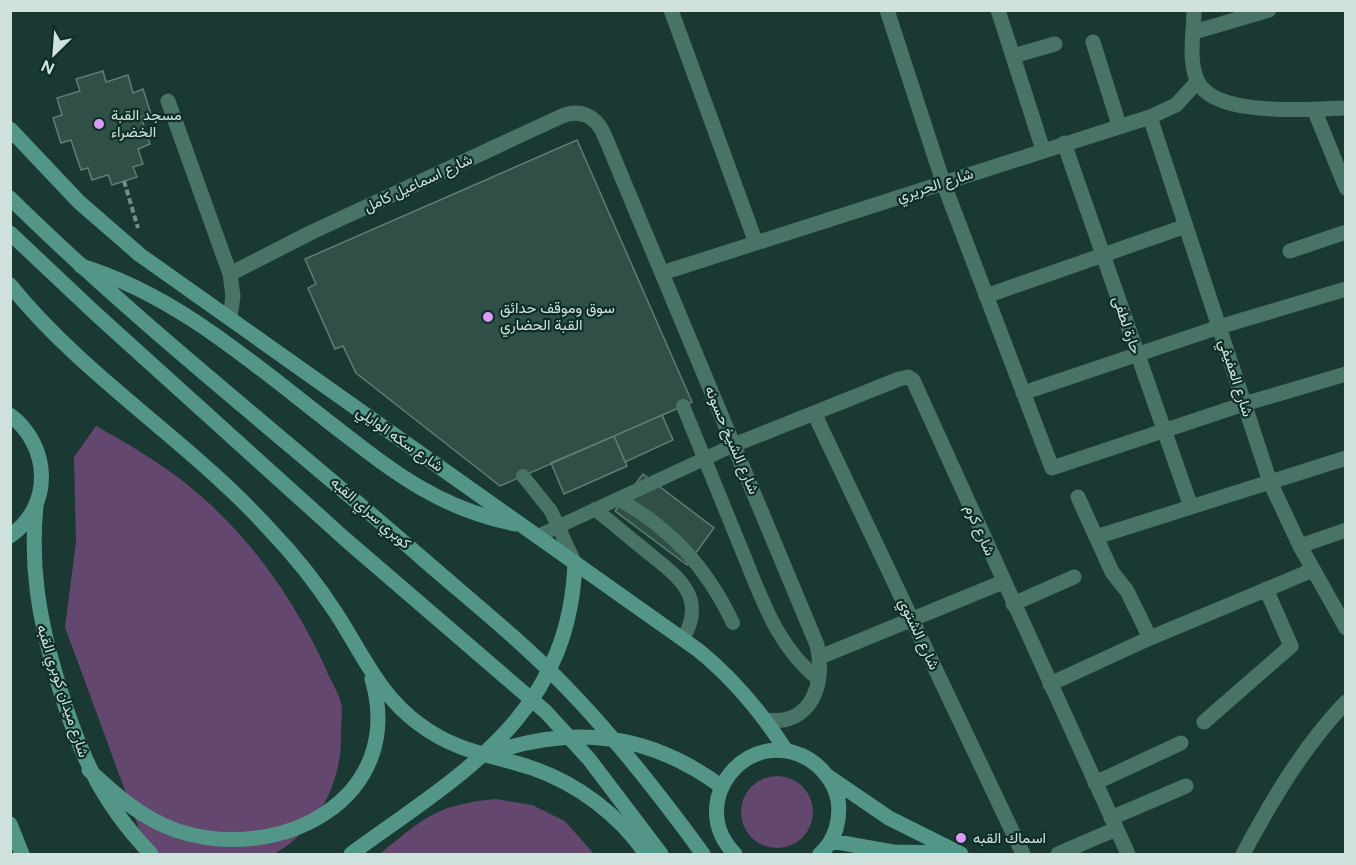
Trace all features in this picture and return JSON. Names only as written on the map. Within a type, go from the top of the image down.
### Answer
[{"type":"main road","name":"شارع سكه الوايلي","points":[[10,129],[79,202],[140,255],[683,639],[719,667],[766,720],[786,750]]},
{"type":"main road","name":"كوبري سراي القبه","points":[[10,198],[78,265],[346,491],[521,644],[601,724],[638,768],[703,855]]},
{"type":"main road","points":[[10,233],[345,539],[546,712],[589,759],[662,855]]},
{"type":"main road","points":[[78,265],[137,288],[203,328],[418,489],[469,513],[523,526]]},
{"type":"main road","points":[[10,285],[77,357],[219,480],[270,529],[315,583],[354,642],[370,673],[400,709],[418,724],[459,748],[534,769],[581,792],[622,825],[646,855]]},
{"type":"main road","name":"شارع ميدان كوبري القبه","points":[[10,415],[29,433],[41,461],[42,484],[36,506],[33,558],[38,610],[68,716],[89,770],[111,808],[152,855]]},
{"type":"main road","points":[[10,536],[28,519],[36,506]]},
{"type":"main road","points":[[351,855],[482,756],[527,708],[550,670],[571,607],[575,563]]},
{"type":"main road","points":[[89,770],[136,811],[178,831],[201,837],[248,840],[294,831],[323,817],[336,807],[357,783],[366,768],[378,721],[370,673]]},
{"type":"main road","points":[[482,756],[548,738],[595,736],[640,744],[662,752],[703,773],[722,787]]},
{"type":"main road","points":[[735,855],[718,826],[717,813],[722,787],[737,765],[748,758],[760,753],[786,750],[808,759],[889,818],[958,854]]},
{"type":"main road","points":[[827,775],[833,785],[839,808],[836,831],[825,850],[958,854]]},
{"type":"main road","points":[[10,824],[22,855]]},
{"type":"street","points":[[671,10],[756,243]]},
{"type":"street","points":[[887,10],[943,182],[1050,466],[1054,469],[1164,430],[1346,374]]},
{"type":"street","points":[[998,10],[1043,150]]},
{"type":"street","points":[[1194,10],[1192,65],[1197,82],[1209,95],[1224,103],[1314,109],[1346,108]]},
{"type":"street","points":[[1194,32],[1269,10]]},
{"type":"street","points":[[1093,42],[1119,125]]},
{"type":"street","points":[[1013,56],[1055,44]]},
{"type":"street","name":"شارع الحريري","points":[[662,273],[1119,125],[1150,117],[1176,105],[1197,82]]},
{"type":"street","points":[[168,101],[230,274],[233,296],[230,318]]},
{"type":"street","points":[[1314,109],[1346,188]]},
{"type":"street","name":"شارع اسماعيل كامل","points":[[230,274],[312,232],[562,116],[584,113],[598,123],[603,132]]},
{"type":"street","name":"شارع العفيفي","points":[[1150,117],[1270,482],[1300,546],[1346,628]]},
{"type":"street","name":"شارع الشيخ حسونه","points":[[603,132],[820,657],[816,692],[803,711],[786,720],[766,720]]},
{"type":"street","name":"حارة لطفى","points":[[1064,143],[1191,507]]},
{"type":"street","points":[[986,296],[1186,226]]},
{"type":"street","points":[[1290,251],[1346,232]]},
{"type":"street","points":[[1023,393],[1219,327],[1346,289]]},
{"type":"street","name":"شارع كرم","points":[[734,445],[902,378],[913,380],[1128,855]]},
{"type":"street","name":"شارع الشتوي","points":[[814,413],[1023,855]]},
{"type":"street","points":[[1096,537],[1346,458]]},
{"type":"street","points":[[1078,496],[1112,572],[1127,591],[1150,638]]},
{"type":"street","points":[[1300,546],[1346,530]]},
{"type":"street","points":[[1050,684],[1150,638],[1313,570]]},
{"type":"street","points":[[1013,604],[1074,577]]},
{"type":"street","points":[[820,657],[1003,582]]},
{"type":"street","points":[[1204,722],[1291,646],[1266,589]]},
{"type":"street","points":[[1243,855],[1268,807],[1298,760],[1346,702]]},
{"type":"street","points":[[1095,783],[1181,744]]},
{"type":"street","points":[[1058,855],[1186,786]]},
{"type":"lane","points":[[683,406],[779,637],[804,668],[819,680]]},
{"type":"lane","points":[[538,536],[734,445]]},
{"type":"lane","points":[[523,476],[551,511],[575,563]]},
{"type":"lane","points":[[618,499],[655,522],[687,550],[713,585],[733,623]]},
{"type":"lane","points":[[595,509],[683,583],[691,601],[692,611],[688,631],[683,639]]},
{"type":"path","points":[[124,181],[134,210],[140,255]]},
{"type":"shaded area","points":[[96,426],[171,472],[199,494],[247,542],[291,603],[338,694],[342,709],[341,749],[333,785],[316,817],[304,831],[274,854],[154,854],[145,845],[65,627],[76,542],[74,457]]},
{"type":"shaded area","points":[[777,776],[797,782],[807,792],[813,812],[807,832],[797,842],[777,848],[757,842],[747,832],[741,812],[747,792],[757,782]]},
{"type":"shaded area","points":[[496,799],[532,805],[565,821],[594,854],[380,854],[432,815],[459,805]]},
{"type":"building","name":"مسجد القبة الخضراء","points":[[103,71],[106,82],[128,75],[133,93],[143,89],[151,114],[141,117],[150,144],[138,149],[143,164],[133,167],[137,177],[112,185],[108,175],[92,180],[88,168],[81,170],[71,140],[61,143],[53,118],[62,115],[57,98],[80,91],[76,79]]},
{"type":"building","name":"سوق وموقف حدائق القبة الحضاري","points":[[577,140],[692,402],[500,486],[356,373],[343,346],[335,349],[308,288],[316,284],[305,259]]},
{"type":"building","points":[[662,415],[673,440],[625,462],[614,436]]},
{"type":"building","points":[[614,436],[627,466],[564,494],[551,463]]},
{"type":"building","points":[[643,474],[714,528],[687,565],[615,511]]},
{"type":"place","name":"مسجد القبة الخضراء","points":[[99,124]]},
{"type":"place","name":"سوق وموقف حدائق القبة الحضاري","points":[[488,317]]},
{"type":"place","name":"اسماك القبه","points":[[961,838]]}]
